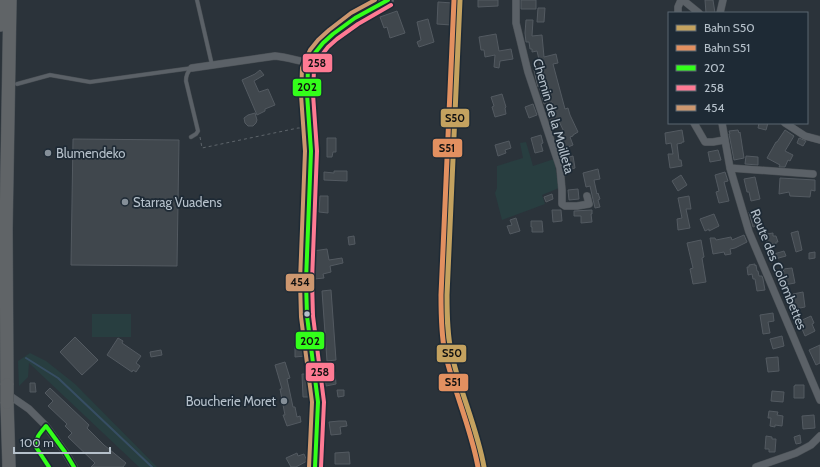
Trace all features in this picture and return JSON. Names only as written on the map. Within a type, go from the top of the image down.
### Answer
[{"type":"highway","points":[[0,0],[0,25]]},
{"type":"highway","points":[[9,467],[7,402],[3,387],[10,0]]},
{"type":"main road","points":[[315,467],[314,448],[318,408],[317,389],[310,342],[306,298],[311,171],[311,142],[307,82],[310,63],[330,36],[349,22],[388,0]]},
{"type":"street","name":"Chemin de la Moilleta","points":[[516,0],[516,23],[528,72],[560,168],[562,204],[565,206],[588,204],[587,196]]},
{"type":"street","points":[[678,12],[678,7],[682,0],[697,12]]},
{"type":"street","points":[[720,12],[723,0]]},
{"type":"street","points":[[192,68],[275,56],[285,56],[310,63]]},
{"type":"street","points":[[695,124],[705,142],[724,140]]},
{"type":"street","name":"Route des Colombettes","points":[[722,124],[730,168],[754,246],[820,400]]},
{"type":"street","points":[[787,124],[805,136],[820,140]]},
{"type":"street","points":[[730,168],[813,174]]},
{"type":"street","points":[[3,387],[46,426],[74,467]]},
{"type":"street","points":[[756,467],[796,453],[810,445],[820,436]]},
{"type":"lane","points":[[197,0],[212,65]]},
{"type":"lane","points":[[17,84],[50,75],[90,82],[192,68]]},
{"type":"lane","points":[[191,137],[198,131],[186,81],[186,75],[192,68]]},
{"type":"lane","points":[[46,426],[36,438],[35,445],[49,467]]},
{"type":"path","points":[[198,131],[202,148],[302,128]]},
{"type":"green space","points":[[526,142],[533,166],[554,159],[559,188],[542,195],[545,204],[502,220],[495,193],[497,188],[497,166],[523,158],[520,143]]},
{"type":"green space","points":[[92,314],[131,314],[131,337],[92,337]]},
{"type":"green space","points":[[30,353],[46,361],[75,384],[157,467],[139,467],[29,363],[28,377],[19,386],[18,361]]},
{"type":"building","points":[[478,0],[498,0],[498,6],[478,7]]},
{"type":"building","points":[[521,0],[536,0],[536,9],[521,9]]},
{"type":"building","points":[[705,0],[713,0],[715,12],[706,12]]},
{"type":"building","points":[[438,2],[453,3],[451,25],[437,24]]},
{"type":"building","points":[[538,8],[545,8],[544,22],[537,22]]},
{"type":"building","points":[[397,11],[405,33],[390,38],[387,27],[384,28],[380,17]]},
{"type":"building","points":[[428,19],[434,42],[419,47],[417,42],[421,40],[417,22]]},
{"type":"building","points":[[526,20],[533,20],[532,36],[542,35],[544,57],[556,54],[558,63],[553,64],[565,109],[568,108],[578,132],[570,137],[573,145],[563,149],[557,139],[559,138],[557,135],[564,132],[558,119],[551,122],[549,116],[556,114],[552,102],[544,104],[539,86],[538,87],[537,84],[534,70],[541,68],[537,51],[532,52],[529,42],[526,42]]},
{"type":"building","points":[[496,34],[499,51],[511,49],[513,59],[500,61],[499,68],[494,67],[495,55],[485,57],[484,50],[481,50],[479,37]]},
{"type":"building","points":[[260,70],[264,75],[254,81],[259,92],[268,89],[275,105],[265,109],[265,111],[257,115],[242,80]]},
{"type":"building","points":[[502,94],[506,107],[506,114],[495,117],[491,97]]},
{"type":"building","points":[[533,104],[537,115],[529,118],[525,107]]},
{"type":"building","points":[[255,113],[257,120],[256,123],[253,126],[248,126],[245,123],[244,118]]},
{"type":"building","points":[[759,124],[768,124],[766,130],[758,128]]},
{"type":"building","points":[[682,130],[684,142],[677,144],[679,160],[681,160],[682,166],[670,168],[668,154],[673,154],[671,143],[666,144],[665,133]]},
{"type":"building","points":[[738,130],[739,133],[740,132],[744,158],[734,160],[729,131]]},
{"type":"building","points":[[785,130],[794,136],[785,151],[793,155],[790,161],[788,160],[785,167],[779,167],[780,165],[767,158]]},
{"type":"building","points":[[541,135],[543,151],[535,153],[531,138]]},
{"type":"building","points":[[327,138],[336,138],[336,152],[333,152],[332,157],[327,157]]},
{"type":"building","points":[[799,138],[806,141],[803,146],[797,143]]},
{"type":"building","name":"Starrag Vuadens","points":[[73,139],[179,140],[177,266],[71,265]]},
{"type":"building","points":[[509,141],[511,148],[505,150],[506,153],[498,156],[495,145]]},
{"type":"building","points":[[718,150],[721,160],[710,162],[708,152]]},
{"type":"building","points":[[573,156],[575,168],[568,170],[565,158]]},
{"type":"building","points":[[746,156],[758,157],[758,165],[745,164]]},
{"type":"building","points":[[598,169],[600,179],[594,180],[597,194],[598,193],[600,199],[598,200],[600,207],[595,208],[590,186],[586,187],[583,173]]},
{"type":"building","points":[[334,171],[347,171],[347,181],[324,180],[324,172],[334,173]]},
{"type":"building","points":[[725,172],[728,181],[724,182],[729,201],[719,203],[716,192],[719,191],[715,175]]},
{"type":"building","points":[[681,175],[687,185],[678,191],[672,181]]},
{"type":"building","points":[[755,177],[760,199],[751,201],[744,179]]},
{"type":"building","points":[[780,178],[815,180],[815,191],[811,190],[810,197],[790,196],[789,192],[779,194]]},
{"type":"building","points":[[578,189],[579,199],[569,200],[568,190]]},
{"type":"building","points":[[552,194],[553,199],[546,202],[544,197]]},
{"type":"building","points":[[320,196],[328,196],[328,213],[319,212]]},
{"type":"building","points":[[689,196],[691,209],[686,209],[690,228],[678,230],[677,219],[682,218],[678,198]]},
{"type":"building","points":[[757,209],[762,224],[753,227],[749,212]]},
{"type":"building","points":[[552,210],[561,210],[562,221],[553,222]]},
{"type":"building","points":[[592,210],[592,222],[581,223],[581,216],[574,216],[574,211]]},
{"type":"building","points":[[714,214],[719,226],[709,231],[709,229],[705,231],[700,219]]},
{"type":"building","points":[[516,218],[520,231],[510,234],[507,226],[512,225],[510,220]]},
{"type":"building","points":[[531,221],[542,221],[543,232],[532,232]]},
{"type":"building","points":[[798,231],[802,250],[796,252],[791,233]]},
{"type":"building","points":[[773,233],[773,236],[776,236],[778,242],[776,242],[776,244],[767,244],[767,234]]},
{"type":"building","points":[[744,235],[747,242],[730,249],[731,254],[725,255],[724,252],[713,254],[710,238],[715,238],[716,240],[731,237],[732,240]]},
{"type":"building","points":[[354,236],[355,244],[349,245],[348,237]]},
{"type":"building","points":[[701,240],[706,282],[693,284],[690,269],[693,268],[687,243]]},
{"type":"building","points":[[327,249],[329,260],[342,258],[343,263],[330,266],[331,272],[323,274],[324,278],[314,279],[313,251]]},
{"type":"building","points":[[784,251],[786,256],[775,259],[774,254]]},
{"type":"building","points":[[815,252],[815,258],[809,259],[809,253]]},
{"type":"building","points":[[755,264],[759,276],[762,276],[765,290],[757,291],[755,279],[753,279],[752,274],[748,275],[747,267]]},
{"type":"building","points":[[792,268],[795,283],[784,285],[783,269]]},
{"type":"building","points":[[331,290],[336,360],[327,361],[322,291]]},
{"type":"building","points":[[803,292],[805,307],[795,309],[792,297],[794,296],[793,294]]},
{"type":"building","points":[[773,313],[774,321],[768,322],[770,333],[763,334],[760,315]]},
{"type":"building","points":[[811,316],[815,331],[805,336],[800,321]]},
{"type":"building","points":[[782,336],[784,346],[773,349],[770,339]]},
{"type":"building","points":[[75,337],[98,360],[82,375],[60,352]]},
{"type":"building","points":[[118,338],[123,341],[122,343],[141,356],[136,363],[140,366],[136,372],[133,370],[132,372],[107,355]]},
{"type":"building","points":[[304,345],[305,356],[295,357],[295,346]]},
{"type":"building","points":[[820,345],[820,363],[816,365],[809,350]]},
{"type":"building","points":[[161,350],[162,355],[151,357],[150,352]]},
{"type":"building","points":[[778,357],[779,371],[768,372],[766,358]]},
{"type":"building","points":[[285,362],[290,378],[287,379],[293,407],[295,407],[297,417],[300,416],[301,422],[287,426],[283,415],[285,415],[280,389],[282,389],[275,365]]},
{"type":"building","points":[[335,372],[336,384],[326,386],[325,373]]},
{"type":"building","points":[[302,374],[308,374],[311,397],[303,397]]},
{"type":"building","points":[[30,383],[35,383],[36,392],[30,392]]},
{"type":"building","points":[[795,385],[804,385],[804,398],[794,398]]},
{"type":"building","points":[[50,388],[89,425],[87,428],[104,445],[126,463],[123,467],[91,467],[95,463],[68,437],[72,433],[65,426],[67,424],[48,406],[53,401],[45,393]]},
{"type":"building","points":[[337,390],[344,390],[344,396],[338,397]]},
{"type":"building","points":[[772,391],[784,392],[783,402],[771,401]]},
{"type":"building","points":[[769,411],[778,412],[777,415],[783,416],[782,426],[770,426],[771,418],[768,418]]},
{"type":"building","points":[[814,415],[815,428],[803,429],[802,416]]},
{"type":"building","points":[[346,421],[347,426],[340,427],[341,434],[331,435],[329,422]]},
{"type":"building","points":[[800,435],[801,443],[796,444],[794,437]]},
{"type":"building","points":[[766,436],[776,439],[775,452],[769,452],[769,449],[765,449]]},
{"type":"building","points":[[349,452],[350,464],[335,464],[335,453]]},
{"type":"building","points":[[297,453],[298,456],[304,454],[307,461],[296,467],[291,467],[286,458]]},
{"type":"waterway","points":[[26,358],[58,378],[152,467]]},
{"type":"rail line","name":"S51","points":[[454,0],[441,295],[442,324],[445,353],[471,438],[478,467]]},
{"type":"rail line","name":"S50","points":[[460,0],[447,295],[448,323],[454,366],[477,437],[484,467]]},
{"type":"transit line","name":"454","points":[[309,467],[312,402],[301,317],[300,281],[305,151],[301,95],[302,68],[310,50],[318,40],[351,13],[375,0]]},
{"type":"transit line","name":"202","points":[[315,467],[318,402],[307,316],[306,281],[311,151],[307,94],[308,69],[315,53],[333,34],[355,18],[388,0]]},
{"type":"transit line","name":"258","points":[[321,467],[324,402],[313,316],[312,281],[317,151],[313,94],[314,70],[321,56],[337,39],[358,24],[391,5]]},
{"type":"transit line","name":"202","points":[[49,467],[36,447],[37,438],[46,426],[74,467]]},
{"type":"place","name":"Blumendeko","points":[[48,153]]},
{"type":"place","name":"Starrag Vuadens","points":[[125,202]]},
{"type":"place","name":"Boucherie Moret","points":[[284,401]]}]
